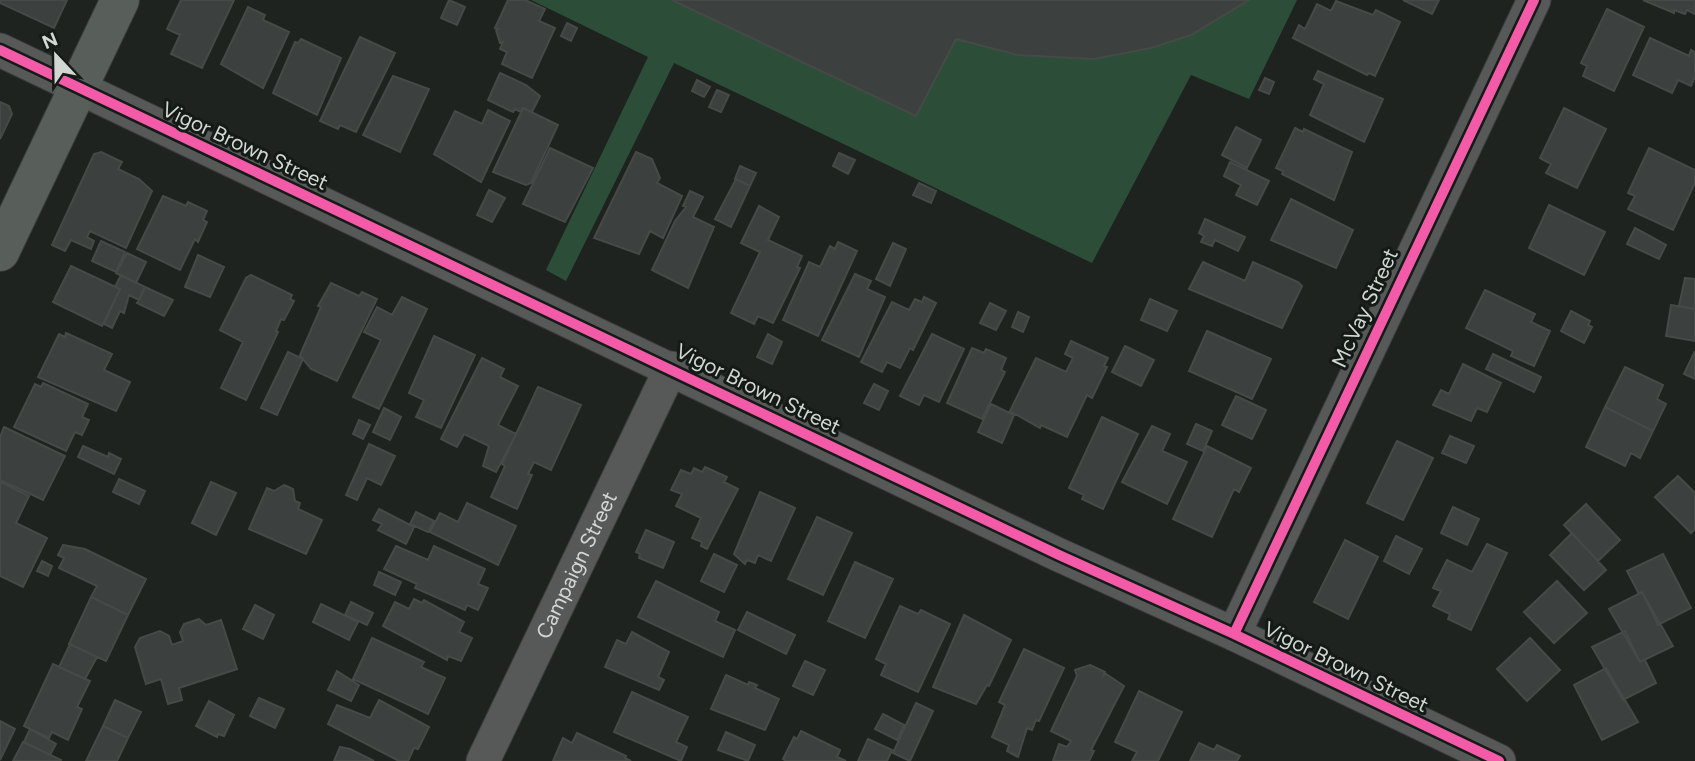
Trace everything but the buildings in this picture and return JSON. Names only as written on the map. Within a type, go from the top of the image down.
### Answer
[{"type":"main road","points":[[0,252],[120,0]]},
{"type":"street","name":"McVay Street","points":[[1234,634],[1534,0]]},
{"type":"street","name":"Vigor Brown Street","points":[[0,50],[1059,555],[1234,634],[1499,761]]},
{"type":"street","name":"Campaign Street","points":[[483,761],[671,368]]},
{"type":"green space","points":[[531,0],[1297,0],[1249,99],[1191,75],[1092,263],[674,63],[566,281],[546,270],[648,57]]},
{"type":"cycle path","points":[[1234,634],[1534,0]]},
{"type":"cycle path","points":[[0,50],[1059,555],[1234,634],[1499,761]]}]
